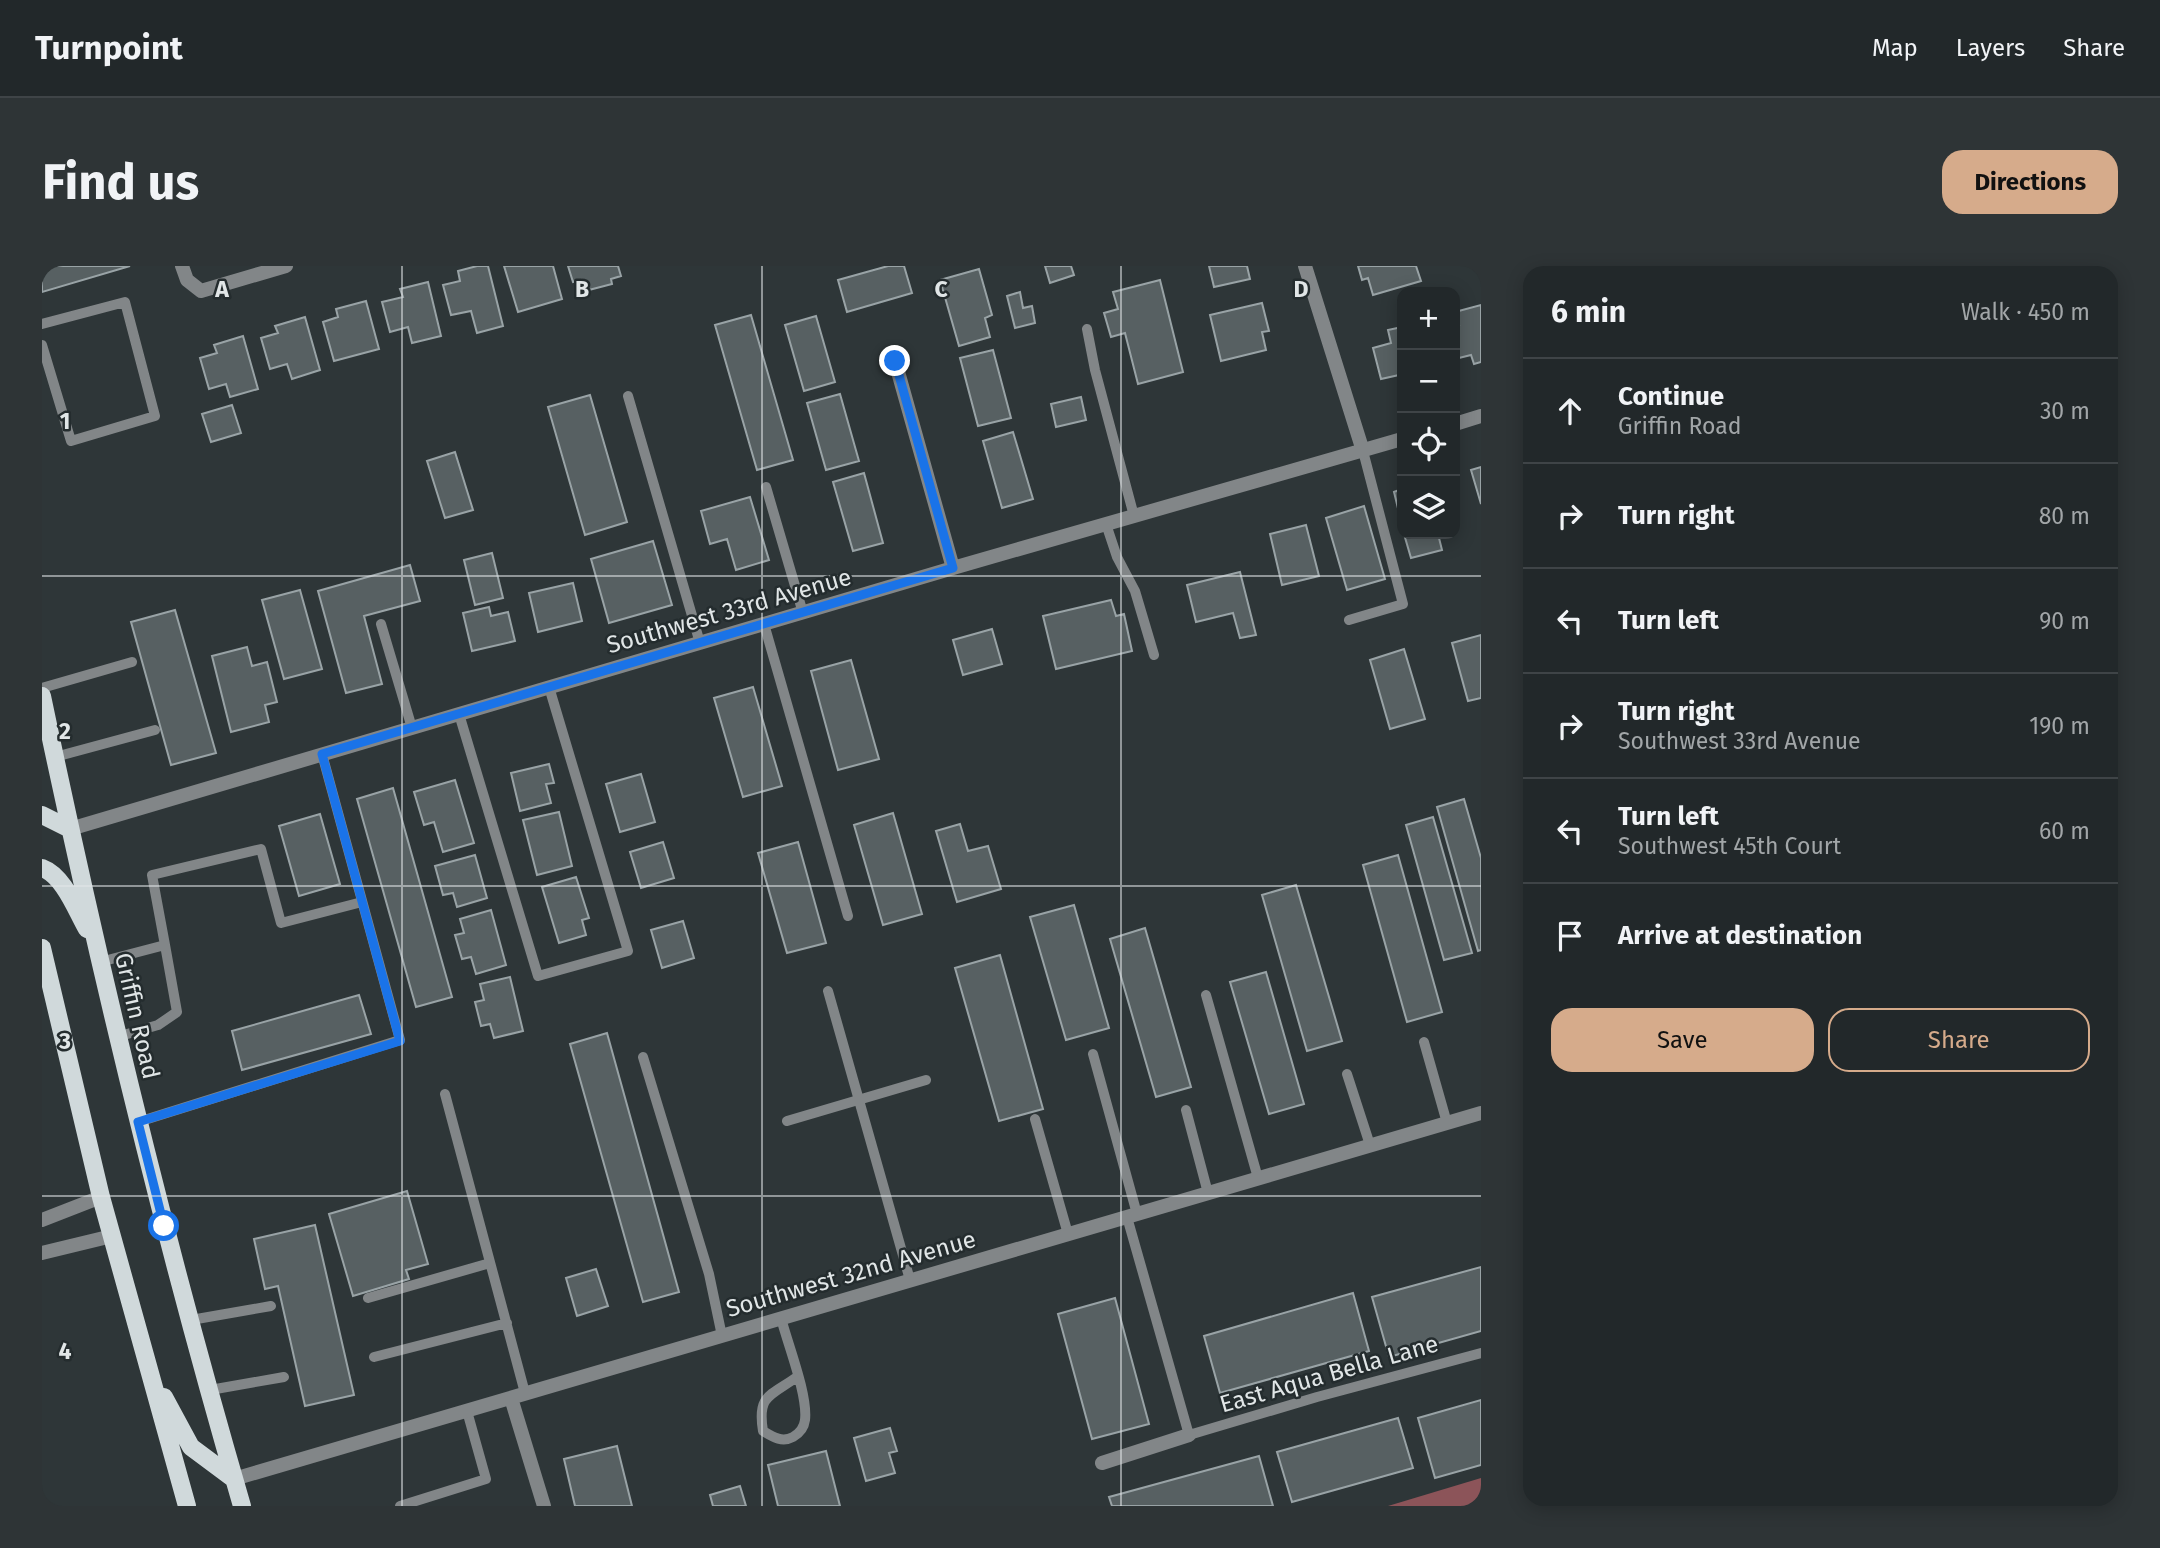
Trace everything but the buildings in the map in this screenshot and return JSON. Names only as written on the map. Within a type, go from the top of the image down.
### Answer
[{"type":"main road","name":"Griffin Road","points":[[42,696],[117,1037],[242,1506]]},
{"type":"main road","points":[[42,815],[70,829]]},
{"type":"main road","points":[[42,868],[60,883],[98,953]]},
{"type":"main road","points":[[42,948],[101,1197],[187,1506]]},
{"type":"main road","points":[[148,1366],[191,1447],[234,1479]]},
{"type":"street","points":[[182,266],[187,280],[201,291],[286,266]]},
{"type":"street","points":[[1305,266],[1363,451]]},
{"type":"street","points":[[895,361],[953,568]]},
{"type":"street","points":[[1460,422],[1481,416]]},
{"type":"street","name":"Southwest 33rd Avenue","points":[[70,829],[953,568],[1397,441]]},
{"type":"street","name":"Southwest 32nd Avenue","points":[[234,1479],[1481,1113]]},
{"type":"street","points":[[42,1220],[101,1197]]},
{"type":"street","points":[[42,1253],[112,1236]]},
{"type":"street","points":[[518,1395],[544,1506]]},
{"type":"street","points":[[1102,1463],[1189,1435]]},
{"type":"lane","points":[[42,324],[125,302],[155,416],[71,441],[42,345]]},
{"type":"lane","points":[[1087,330],[1134,516]]},
{"type":"lane","points":[[628,396],[699,643]]},
{"type":"lane","points":[[1349,620],[1404,604],[1363,451]]},
{"type":"lane","points":[[766,487],[803,613]]},
{"type":"lane","points":[[1106,524],[1117,557],[1135,591],[1154,655]]},
{"type":"lane","points":[[381,624],[412,728]]},
{"type":"lane","points":[[764,624],[848,916]]},
{"type":"lane","points":[[42,688],[132,663]]},
{"type":"lane","points":[[459,714],[538,976],[628,951],[549,688]]},
{"type":"lane","points":[[55,757],[155,730]]},
{"type":"lane","points":[[138,1122],[400,1041],[322,754]]},
{"type":"lane","points":[[117,1037],[158,1025],[177,1012],[152,875],[261,849],[281,923],[362,902]]},
{"type":"lane","points":[[98,953],[164,945]]},
{"type":"lane","points":[[828,991],[910,1280]]},
{"type":"lane","points":[[1206,995],[1258,1178]]},
{"type":"lane","points":[[1424,1042],[1447,1123]]},
{"type":"lane","points":[[1093,1054],[1189,1435]]},
{"type":"lane","points":[[643,1057],[709,1274],[722,1336]]},
{"type":"lane","points":[[1347,1074],[1370,1145]]},
{"type":"lane","points":[[787,1121],[926,1080]]},
{"type":"lane","points":[[445,1094],[507,1323],[518,1395]]},
{"type":"lane","points":[[1186,1110],[1208,1193]]},
{"type":"lane","points":[[1035,1119],[1068,1234]]},
{"type":"lane","points":[[368,1298],[490,1263]]},
{"type":"lane","points":[[191,1320],[271,1306]]},
{"type":"lane","points":[[781,1318],[797,1377],[804,1404],[805,1421],[802,1430],[791,1439],[774,1438],[763,1431],[759,1410],[765,1399],[797,1377]]},
{"type":"lane","points":[[374,1357],[507,1323]]},
{"type":"lane","name":"East Aqua Bella Lane","points":[[1189,1435],[1481,1353]]},
{"type":"lane","points":[[210,1390],[285,1377]]},
{"type":"lane","points":[[400,1506],[486,1479],[467,1411]]},
{"type":"shaded area","points":[[1481,1478],[1481,1506],[1388,1506]]},
{"type":"route","points":[[164,1226],[138,1122],[400,1041],[322,754],[953,568],[895,361]]}]
